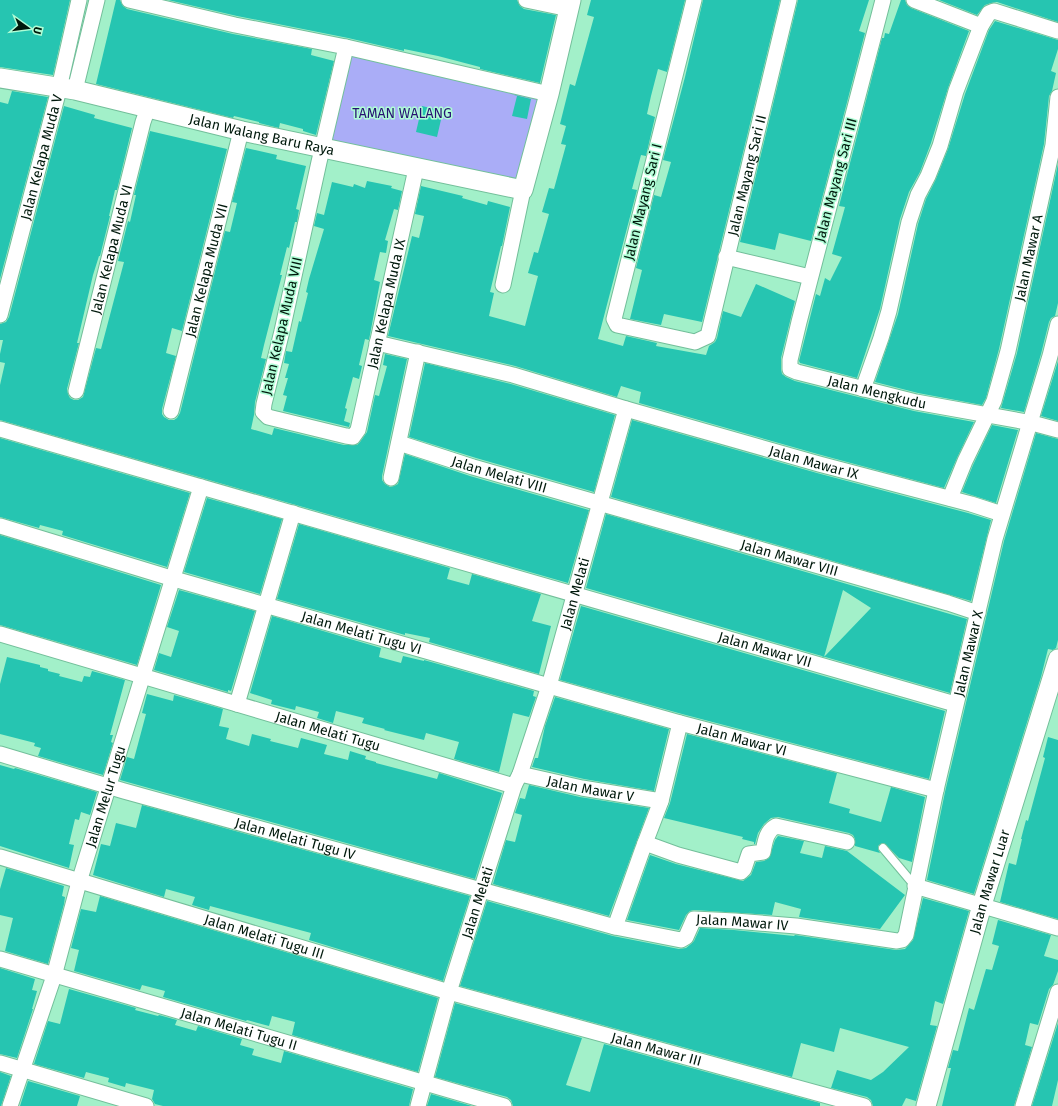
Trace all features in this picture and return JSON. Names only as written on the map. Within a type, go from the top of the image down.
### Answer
[{"type":"street","name":"Jalan Kelapa Muda V","points":[[0,315],[67,89],[79,0]]},
{"type":"street","points":[[67,89],[97,0]]},
{"type":"street","points":[[129,0],[235,25],[346,47],[549,94]]},
{"type":"street","points":[[503,285],[523,190],[549,94],[570,5],[526,0]]},
{"type":"street","name":"Jalan Mayang Sari I","points":[[694,0],[614,319],[617,325],[695,342]]},
{"type":"street","name":"Jalan Mayang Sari II","points":[[695,342],[708,336],[789,0]]},
{"type":"street","name":"Jalan Mayang Sari III","points":[[810,277],[883,0]]},
{"type":"street","points":[[914,0],[981,26]]},
{"type":"street","points":[[863,389],[881,338],[908,222],[918,195],[928,176],[940,146],[956,91],[981,26],[989,13],[994,11],[1058,31]]},
{"type":"street","points":[[322,148],[346,47]]},
{"type":"street","name":"Jalan Walang Baru Raya","points":[[0,78],[67,89],[242,131],[523,190]]},
{"type":"street","name":"Jalan Mawar A","points":[[950,498],[965,461],[994,401],[1008,351],[1053,145],[1058,97]]},
{"type":"street","name":"Jalan Kelapa Muda VI","points":[[76,390],[143,122],[148,108]]},
{"type":"street","name":"Jalan Kelapa Muda VII","points":[[172,411],[238,139],[242,131]]},
{"type":"street","name":"Jalan Kelapa Muda VIII","points":[[322,148],[263,412],[268,417],[353,437]]},
{"type":"street","name":"Jalan Kelapa Muda IX","points":[[353,437],[358,430],[416,168]]},
{"type":"street","points":[[726,257],[810,277]]},
{"type":"street","name":"Jalan Mengkudu","points":[[810,277],[790,360],[790,369],[916,402],[1029,423],[1058,430]]},
{"type":"street","name":"Jalan Mawar X","points":[[902,940],[906,935],[955,704],[1002,514],[1050,356],[1058,324]]},
{"type":"street","points":[[377,343],[512,375],[626,409]]},
{"type":"street","points":[[391,478],[418,352]]},
{"type":"street","name":"Jalan Mawar IX","points":[[626,409],[819,464],[950,498],[1002,514]]},
{"type":"street","name":"Jalan Melati","points":[[418,1106],[449,992],[481,890],[549,686],[626,409]]},
{"type":"street","name":"Jalan Mawar VII","points":[[0,429],[955,704]]},
{"type":"street","name":"Jalan Melati VIII","points":[[398,443],[473,467],[600,504]]},
{"type":"street","name":"Jalan Melur Tugu","points":[[10,1106],[54,976],[79,882],[142,677],[174,579],[201,487]]},
{"type":"street","name":"Jalan Mawar VIII","points":[[600,504],[948,603],[978,613]]},
{"type":"street","points":[[237,704],[293,513]]},
{"type":"street","name":"Jalan Melati Tugu VI","points":[[0,526],[174,579],[549,686]]},
{"type":"street","points":[[0,634],[142,677]]},
{"type":"street","name":"Jalan Mawar Luar","points":[[926,1106],[982,905],[1058,659]]},
{"type":"street","name":"Jalan Melati Tugu","points":[[142,677],[517,780]]},
{"type":"street","name":"Jalan Mawar VI","points":[[549,686],[680,723],[936,790]]},
{"type":"street","points":[[615,927],[644,843],[661,801],[680,723]]},
{"type":"street","name":"Jalan Melati Tugu IV","points":[[0,754],[430,877],[481,890]]},
{"type":"street","name":"Jalan Mawar V","points":[[517,780],[582,788],[661,801]]},
{"type":"street","points":[[644,843],[678,855],[741,872],[744,869],[750,852],[761,854],[763,852],[768,834],[771,828],[776,826],[847,842]]},
{"type":"street","name":"Jalan Melati Tugu III","points":[[0,857],[449,992]]},
{"type":"street","points":[[916,886],[1058,928]]},
{"type":"street","name":"Jalan Mawar IV","points":[[481,890],[615,927],[681,940],[686,937],[694,920],[735,921],[796,926],[897,941],[902,940]]},
{"type":"street","name":"Jalan Melati Tugu II","points":[[0,959],[54,976],[504,1106]]},
{"type":"street","name":"Jalan Mawar III","points":[[449,992],[864,1106]]},
{"type":"street","points":[[1023,1106],[1058,992]]},
{"type":"street","points":[[0,1063],[146,1106]]},
{"type":"lane","points":[[883,848],[916,886]]},
{"type":"green space","name":"TAMAN WALANG","points":[[346,52],[546,94],[524,180],[325,146]]},
{"type":"building","points":[[0,0],[70,0],[53,75],[0,67]]},
{"type":"building","points":[[116,0],[120,0],[123,6],[127,9],[233,34],[312,49],[311,55],[334,61],[316,135],[303,131],[303,129],[280,123],[279,128],[96,84]]},
{"type":"building","points":[[168,0],[517,0],[520,6],[524,9],[556,15],[540,83],[480,69],[480,67],[438,56],[404,49],[404,51]]},
{"type":"building","points":[[591,0],[685,0],[667,72],[658,69],[651,96],[647,114],[655,117],[646,156],[641,155],[632,189],[637,190],[598,339],[623,346],[626,336],[657,343],[656,346],[706,355],[709,346],[715,342],[717,338],[723,311],[741,317],[756,284],[795,301],[781,358],[782,374],[786,377],[795,381],[914,411],[974,422],[944,488],[821,455],[639,403],[641,392],[621,386],[617,397],[515,366],[388,336],[412,236],[419,238],[424,216],[415,214],[421,186],[463,196],[462,198],[487,205],[488,201],[510,207],[490,292],[494,293],[489,316],[525,326],[538,276],[528,273],[534,252],[538,253],[549,214],[542,212],[549,188],[554,189],[566,145],[561,144],[566,126],[560,124],[570,84],[575,86],[594,17],[587,15]]},
{"type":"building","points":[[703,0],[780,0],[702,322],[664,314],[661,325],[630,319],[642,270],[636,268],[654,195],[661,197],[671,162],[663,160],[685,77]]},
{"type":"building","points":[[798,0],[869,0],[859,31],[865,33],[811,241],[779,233],[775,250],[740,242]]},
{"type":"building","points":[[901,0],[905,0],[907,5],[911,8],[969,31],[948,88],[931,143],[920,172],[909,192],[900,219],[880,309],[857,378],[800,363],[799,361],[816,294],[820,296],[825,278],[830,281],[842,257],[832,254],[845,207],[839,206],[882,38],[884,38],[885,33],[889,34]]},
{"type":"building","points":[[939,0],[1058,0],[1058,22],[997,2],[985,5],[977,15]]},
{"type":"building","points":[[995,21],[1058,40],[1058,49],[1051,71],[1056,73],[1052,91],[1049,96],[1044,144],[999,349],[986,398],[982,405],[918,393],[875,382],[898,314],[918,224],[926,199],[948,149],[965,94],[989,30]]},
{"type":"building","points":[[12,91],[48,97],[0,279],[0,102],[8,104]]},
{"type":"building","points":[[511,94],[531,99],[527,119],[512,116],[517,96]]},
{"type":"building","points":[[64,106],[95,115],[94,118],[132,128],[117,190],[115,190],[100,256],[93,275],[77,343],[79,343],[67,389],[70,398],[78,400],[83,397],[96,348],[101,349],[124,262],[118,261],[128,221],[130,222],[136,195],[134,195],[150,131],[227,149],[182,331],[172,328],[166,353],[176,356],[162,409],[162,414],[169,420],[174,420],[180,413],[225,231],[230,232],[237,203],[232,202],[246,148],[277,155],[276,159],[306,166],[296,209],[299,210],[297,222],[295,222],[289,248],[287,247],[280,275],[282,275],[261,358],[266,359],[255,402],[251,429],[272,435],[274,428],[344,445],[357,445],[367,432],[375,395],[379,396],[387,366],[383,365],[385,354],[407,359],[382,480],[390,487],[398,484],[405,454],[470,476],[589,510],[568,583],[0,420],[0,385],[5,363],[0,362],[3,340],[0,340],[0,324],[6,322],[9,317]]},
{"type":"building","points":[[422,106],[443,111],[437,137],[416,132]]},
{"type":"building","points":[[1058,164],[1058,303],[1055,316],[1051,318],[1049,322],[1024,412],[1001,408],[1017,353]]},
{"type":"building","points":[[367,181],[392,186],[391,188],[402,191],[398,210],[394,209],[385,240],[388,241],[386,253],[380,252],[374,280],[380,282],[369,340],[365,339],[359,365],[362,366],[359,379],[353,377],[345,408],[347,409],[344,421],[350,423],[349,427],[283,411],[287,396],[283,395],[288,378],[285,378],[289,364],[284,363],[286,351],[292,352],[299,321],[301,322],[308,293],[306,292],[309,279],[324,229],[314,226],[317,213],[324,215],[332,182],[353,187],[354,184],[365,188]]},
{"type":"building","points":[[1058,361],[1058,421],[1041,416]]},
{"type":"building","points":[[425,363],[511,384],[615,415],[594,492],[409,437]]},
{"type":"building","points":[[632,420],[817,473],[991,520],[971,601],[611,497]]},
{"type":"building","points":[[992,425],[1018,430],[996,503],[962,492]]},
{"type":"building","points":[[1036,433],[1058,439],[1058,640],[1056,648],[1053,650],[1048,649],[1041,677],[974,894],[927,880],[945,792],[1004,541]]},
{"type":"building","points":[[0,438],[190,493],[167,567],[62,535],[63,531],[40,525],[39,528],[0,517]]},
{"type":"building","points":[[207,498],[282,519],[260,594],[184,572]]},
{"type":"building","points":[[606,514],[967,619],[950,693],[824,657],[586,588]],"holes":[[[843,590],[871,608],[824,657]]]},
{"type":"building","points":[[299,524],[450,568],[447,579],[469,585],[472,574],[541,594],[532,621],[551,626],[539,674],[429,642],[430,638],[405,633],[405,635],[277,599]]},
{"type":"building","points":[[0,535],[161,585],[137,665],[0,625]]},
{"type":"building","points":[[179,590],[255,611],[231,691],[228,690],[228,692],[154,670],[159,653],[171,657],[179,631],[167,627]]},
{"type":"building","points":[[581,606],[945,711],[929,779],[682,714],[560,680]]},
{"type":"building","points":[[272,616],[381,648],[379,657],[401,663],[403,656],[424,660],[534,691],[533,696],[536,697],[529,717],[513,713],[499,772],[454,759],[459,742],[426,733],[424,740],[384,730],[385,729],[362,723],[364,718],[336,711],[333,723],[317,718],[319,712],[296,706],[295,710],[271,704],[272,700],[250,693]]},
{"type":"building","points":[[7,657],[40,665],[40,667],[48,669],[48,671],[60,674],[59,676],[82,682],[84,676],[90,677],[92,671],[125,680],[110,735],[113,735],[111,742],[113,743],[103,775],[38,756],[41,748],[34,746],[35,743],[0,734],[0,684]]},
{"type":"building","points":[[147,694],[173,701],[174,695],[223,709],[219,726],[229,728],[226,739],[249,746],[252,734],[271,739],[270,741],[298,748],[301,738],[327,745],[324,754],[348,760],[350,751],[366,756],[365,759],[376,763],[437,779],[439,773],[502,793],[475,879],[120,780],[127,757],[134,759],[146,714],[142,713]]},
{"type":"building","points":[[555,697],[669,729],[654,791],[584,779],[532,767],[535,758],[538,758],[545,726]]},
{"type":"building","points":[[687,734],[837,773],[829,803],[850,809],[849,813],[881,822],[891,787],[925,797],[912,862],[899,858],[884,843],[878,846],[880,853],[855,846],[855,839],[853,835],[849,833],[778,817],[771,818],[764,824],[758,833],[755,844],[754,842],[742,839],[743,837],[664,818],[670,803]]},
{"type":"building","points":[[1048,737],[1058,740],[1058,919],[1000,902],[1009,863],[1016,865],[1026,820],[1028,821],[1045,758],[1043,757]]},
{"type":"building","points":[[0,765],[97,792],[90,815],[81,812],[79,820],[75,819],[69,844],[74,845],[69,868],[0,846]]},
{"type":"building","points":[[529,785],[580,797],[649,808],[609,916],[493,884],[506,840],[515,842],[522,815],[515,813],[520,798],[525,799]]},
{"type":"building","points":[[142,805],[470,896],[443,981],[309,940],[311,933],[210,906],[209,910],[192,905],[195,897],[166,889],[164,897],[93,875],[101,844],[110,846],[116,823],[136,828]]},
{"type":"building","points":[[778,836],[804,841],[800,853],[822,858],[825,846],[847,851],[905,895],[880,929],[799,917],[801,909],[775,902],[772,915],[690,911],[686,915],[679,930],[627,920],[650,855],[676,864],[743,881],[751,875],[756,862],[764,861],[769,858],[775,840]]},
{"type":"building","points":[[6,868],[64,886],[62,896],[65,897],[64,904],[48,964],[5,951],[13,918],[0,915],[0,889]]},
{"type":"building","points":[[100,896],[438,998],[418,1072],[292,1035],[295,1022],[272,1016],[269,1026],[246,1021],[163,997],[165,991],[142,985],[140,990],[74,971],[79,950],[71,948],[81,909],[96,912]]},
{"type":"building","points":[[923,898],[969,911],[943,1004],[935,1001],[930,1025],[937,1026],[916,1101],[906,1098],[902,1106],[873,1106],[871,1100],[867,1097],[831,1088],[837,1070],[871,1080],[883,1072],[909,1047],[840,1028],[834,1052],[801,1043],[792,1077],[460,986],[487,901],[613,936],[679,949],[686,948],[694,941],[700,928],[795,935],[896,950],[905,949],[913,940]]},
{"type":"building","points":[[998,920],[1051,935],[1044,956],[1058,960],[1058,971],[1053,985],[1049,989],[1038,1025],[1030,1023],[1025,1045],[1032,1047],[1014,1106],[942,1106],[951,1068],[948,1068],[953,1050],[958,1051],[969,1008],[974,1010],[986,969],[992,970],[999,946],[992,944]]},
{"type":"building","points":[[0,968],[35,979],[32,990],[37,991],[33,1009],[17,1058],[0,1054]]},
{"type":"building","points":[[69,989],[136,1008],[135,1010],[177,1020],[175,1025],[196,1031],[198,1026],[242,1039],[240,1045],[254,1049],[252,1055],[281,1063],[284,1051],[413,1089],[409,1106],[163,1106],[155,1104],[152,1099],[154,1090],[126,1083],[125,1087],[108,1082],[109,1078],[86,1072],[84,1078],[34,1064],[48,1021],[60,1024]]},
{"type":"building","points":[[455,1003],[582,1038],[566,1085],[590,1092],[604,1044],[820,1103],[820,1106],[513,1106],[511,1100],[507,1097],[435,1077]]},
{"type":"building","points":[[1058,1023],[1058,1080],[1052,1106],[1032,1106]]},
{"type":"building","points":[[0,1072],[11,1076],[1,1106],[0,1106]]},
{"type":"building","points":[[28,1081],[80,1096],[77,1106],[20,1106]]},
{"type":"building","points":[[431,1094],[472,1106],[427,1106]]}]
